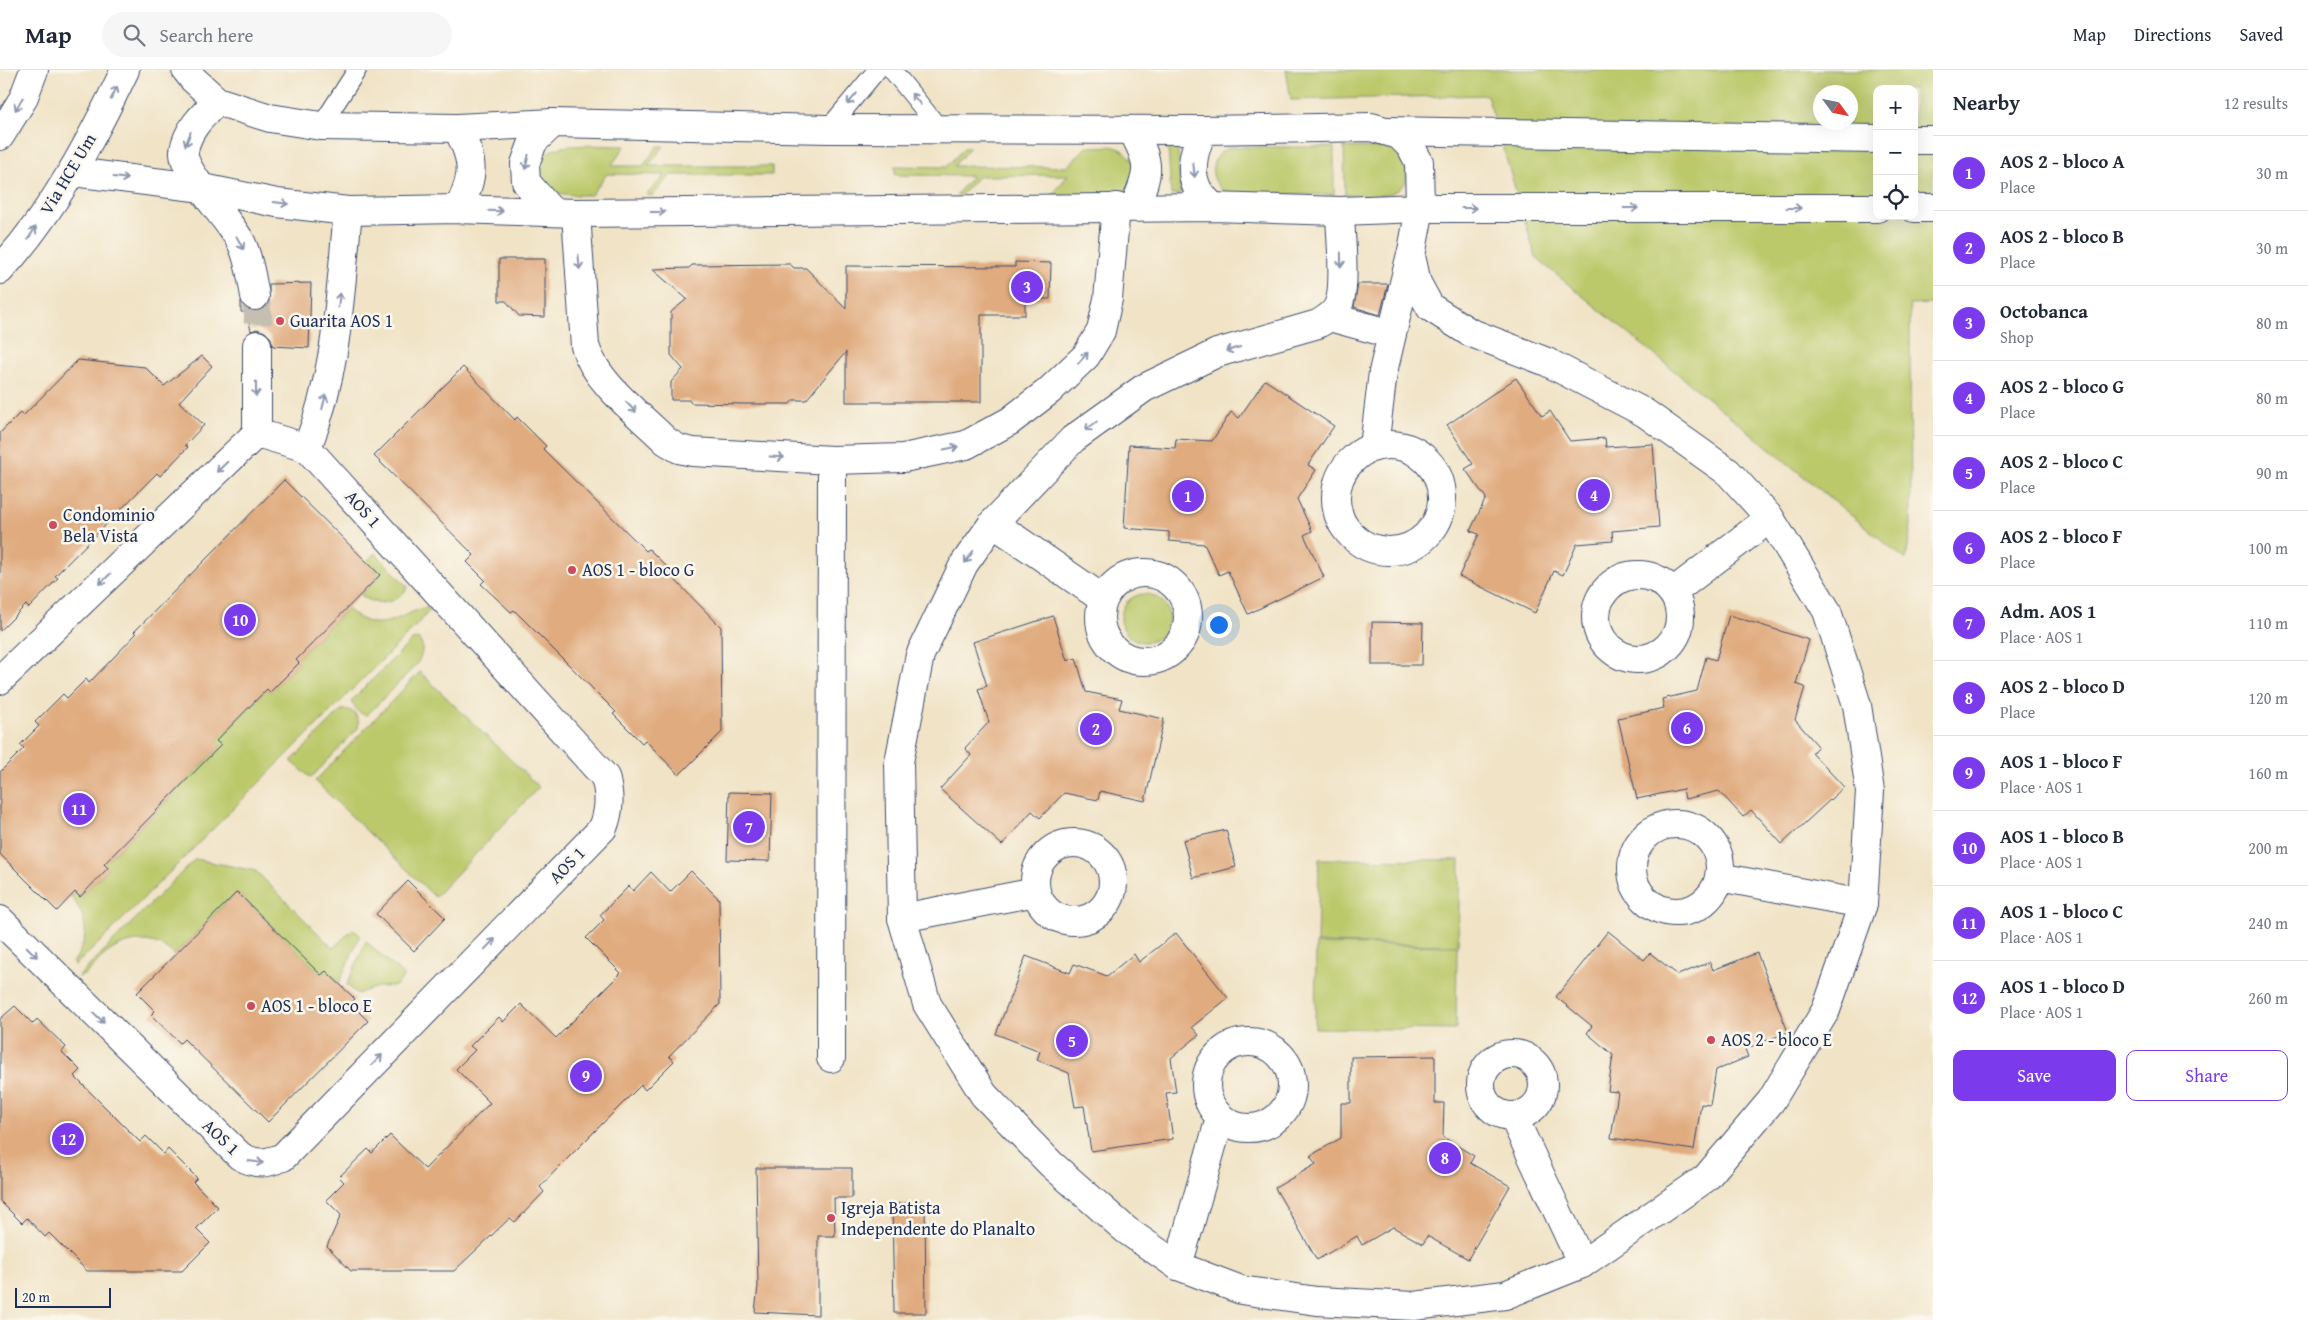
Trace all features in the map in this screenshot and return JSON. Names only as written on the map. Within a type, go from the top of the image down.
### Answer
[{"type":"street","points":[[0,136],[23,99],[34,70]]},
{"type":"street","name":"Via HCE Um","points":[[0,270],[26,242],[73,172],[125,70]]},
{"type":"street","points":[[186,70],[216,100],[270,118],[321,126],[457,128],[553,123],[828,129],[1132,130],[1371,127],[1399,135],[1411,147],[1419,162],[1420,208],[1411,256],[1383,372],[1374,447]]},
{"type":"street","points":[[216,100],[188,135],[183,153],[189,171],[242,244],[255,296]]},
{"type":"street","points":[[553,123],[533,142],[525,164],[526,182],[564,212],[585,346],[589,361],[599,375],[666,441],[679,449],[693,452],[832,460],[903,458],[966,444],[1010,420],[1049,392],[1086,356],[1101,331],[1125,207],[1144,184],[1147,168],[1144,152],[1132,130]]},
{"type":"street","points":[[457,128],[469,150],[471,170],[467,191],[458,210]]},
{"type":"street","points":[[1203,130],[1194,150],[1193,168],[1197,188],[1212,207]]},
{"type":"street","points":[[1384,131],[1873,140]]},
{"type":"street","points":[[1918,140],[1933,140]]},
{"type":"street","points":[[73,172],[203,188],[277,203],[348,211],[458,210],[564,212],[1125,207],[1212,207],[1340,211],[1420,208],[1873,208]]},
{"type":"street","points":[[1918,208],[1933,208]]},
{"type":"street","points":[[257,433],[307,448],[320,415],[333,362],[348,211]]},
{"type":"street","points":[[1340,211],[1342,292],[1338,306],[1330,317],[1318,324],[1217,353],[1144,388],[1073,439],[993,523],[964,564],[920,655],[899,762],[902,918],[927,1004],[984,1095],[1051,1164],[1126,1230],[1178,1266],[1241,1290],[1317,1301],[1414,1306],[1505,1296],[1582,1264],[1706,1178],[1771,1101],[1826,1010],[1863,904],[1870,791],[1857,705],[1827,610],[1770,518],[1728,472],[1645,413],[1547,362],[1469,332],[1430,307],[1416,283],[1411,256]]},
{"type":"street","points":[[1330,317],[1391,334]]},
{"type":"street","points":[[0,680],[257,433],[257,345]]},
{"type":"street","name":"AOS 1","points":[[0,920],[240,1156],[252,1163],[268,1163],[283,1157],[603,828],[609,813],[605,777],[307,448]]},
{"type":"street","points":[[830,1058],[832,460]]},
{"type":"street","points":[[1673,592],[1770,518]]},
{"type":"street","points":[[993,523],[1103,599]]},
{"type":"street","points":[[1719,877],[1863,904]]},
{"type":"street","points":[[902,918],[1036,892]]},
{"type":"street","points":[[1512,1116],[1582,1264]]},
{"type":"street","points":[[1178,1266],[1220,1118]]},
{"type":"lane","points":[[321,126],[357,70]]},
{"type":"lane","points":[[828,129],[877,70]]},
{"type":"lane","points":[[892,70],[940,128]]},
{"type":"green space","points":[[1286,70],[1933,70],[1933,304],[1910,305],[1911,526],[1906,560],[1536,258],[1487,95],[1291,100]]},
{"type":"green space","points":[[567,146],[625,146],[611,166],[643,166],[658,146],[664,146],[648,166],[772,166],[772,175],[671,175],[652,196],[646,195],[665,175],[607,174],[591,195],[556,192],[542,184],[539,177],[540,162],[549,151]]},
{"type":"green space","points":[[1109,146],[1126,152],[1136,166],[1128,190],[1117,195],[1052,195],[1068,175],[979,176],[961,195],[956,195],[972,176],[895,175],[895,166],[946,167],[965,147],[970,147],[954,166],[1067,167],[1086,147]]},
{"type":"green space","points":[[1168,147],[1178,147],[1180,195],[1171,195]]},
{"type":"green space","points":[[1231,147],[1334,147],[1334,195],[1226,193],[1216,181],[1213,175],[1213,168],[1218,156]]},
{"type":"green space","points":[[1344,147],[1393,148],[1406,161],[1406,182],[1394,192],[1378,196],[1345,195]]},
{"type":"green space","points":[[375,553],[408,587],[393,600],[380,603],[361,595],[380,575],[366,562]]},
{"type":"green space","points":[[1145,594],[1154,596],[1162,601],[1167,609],[1169,618],[1167,627],[1162,635],[1154,640],[1145,642],[1136,640],[1128,635],[1123,627],[1121,618],[1123,609],[1128,601],[1136,596]]},
{"type":"green space","points":[[425,607],[431,609],[413,629],[75,965],[73,963],[79,954],[85,937],[85,929],[81,913],[71,896],[75,893],[80,897],[108,869],[104,864],[221,746],[216,741],[267,689],[270,692],[299,663],[296,660],[347,609],[367,622],[377,623],[395,620]]},
{"type":"green space","points":[[418,639],[422,648],[417,664],[367,715],[357,711],[352,700],[412,640]]},
{"type":"green space","points":[[420,672],[539,787],[435,897],[315,781]]},
{"type":"green space","points":[[342,710],[350,710],[355,714],[358,720],[358,728],[311,778],[291,761]]},
{"type":"green space","points":[[195,859],[256,871],[333,948],[353,929],[360,935],[339,983],[326,971],[321,975],[237,892],[174,955],[166,948],[147,941],[128,943],[118,946],[109,952],[88,972],[78,977]]},
{"type":"green space","points":[[1319,859],[1460,860],[1458,945],[1317,943]]},
{"type":"green space","points":[[366,941],[404,976],[396,986],[377,987],[357,994],[347,985]]},
{"type":"green space","points":[[1316,944],[1457,946],[1456,1030],[1315,1028]]},
{"type":"building","points":[[499,259],[545,259],[545,317],[519,316],[506,301],[499,301]]},
{"type":"building","points":[[1015,262],[1051,263],[1050,299],[1025,299],[1025,315],[981,315],[981,402],[846,402],[846,352],[806,400],[793,400],[790,404],[743,404],[691,403],[689,400],[671,400],[671,382],[683,369],[671,355],[671,312],[687,299],[652,269],[689,268],[692,265],[790,264],[794,268],[806,268],[846,309],[846,266],[1015,267]]},
{"type":"building","name":"Guarita AOS 1","points":[[311,283],[309,348],[273,346],[271,338],[265,332],[257,329],[251,331],[247,312],[241,312],[241,301],[249,310],[258,311],[265,308],[269,302],[269,284]]},
{"type":"building","points":[[1358,284],[1388,284],[1380,315],[1354,307]]},
{"type":"building","name":"Condominio Bela Vista","points":[[202,356],[212,366],[179,402],[204,425],[185,445],[188,447],[160,476],[157,473],[55,576],[58,578],[29,608],[26,605],[0,631],[0,433],[21,412],[24,415],[78,360],[145,367],[164,386]]},
{"type":"building","name":"AOS 1 - bloco G","points":[[463,367],[515,420],[517,417],[546,446],[543,449],[646,551],[649,549],[677,577],[674,579],[721,627],[722,732],[679,775],[645,740],[642,743],[613,714],[616,712],[514,610],[511,612],[481,584],[485,580],[467,562],[474,555],[374,456]]},
{"type":"building","points":[[1516,378],[1542,416],[1550,411],[1570,441],[1605,438],[1606,447],[1653,444],[1659,527],[1612,531],[1613,541],[1577,544],[1563,575],[1554,571],[1535,613],[1459,576],[1479,534],[1470,531],[1486,498],[1465,469],[1473,464],[1447,425]]},
{"type":"building","points":[[1265,380],[1334,426],[1308,465],[1316,470],[1297,499],[1312,531],[1304,535],[1324,577],[1248,614],[1228,571],[1219,575],[1204,544],[1169,541],[1169,532],[1124,528],[1129,445],[1175,448],[1176,439],[1212,441],[1231,412],[1239,418]]},
{"type":"building","points":[[284,480],[380,575],[296,660],[299,663],[270,692],[267,689],[216,741],[221,745],[104,864],[108,868],[80,897],[75,892],[57,911],[0,854],[0,772],[24,748],[20,745],[39,726],[35,722],[63,694],[67,698],[86,679],[89,683],[136,634],[134,632]]},
{"type":"building","points":[[1729,615],[1809,640],[1796,684],[1805,687],[1795,720],[1818,746],[1812,753],[1844,787],[1782,844],[1751,810],[1743,817],[1719,791],[1685,799],[1683,789],[1637,799],[1618,718],[1664,708],[1662,699],[1697,691],[1706,657],[1716,660]]},
{"type":"building","points":[[1053,616],[1067,661],[1076,658],[1086,692],[1122,699],[1119,709],[1164,719],[1145,801],[1100,791],[1098,800],[1064,793],[1040,818],[1032,811],[1002,845],[940,789],[971,755],[965,748],[989,722],[978,689],[987,686],[973,642]]},
{"type":"building","points":[[1372,622],[1423,623],[1422,665],[1372,665]]},
{"type":"building","points":[[729,792],[772,793],[770,861],[727,860]]},
{"type":"building","points":[[1226,830],[1236,867],[1193,878],[1183,840]]},
{"type":"building","points":[[691,871],[719,899],[720,1004],[669,1056],[674,1061],[645,1090],[641,1085],[557,1169],[540,1187],[544,1192],[515,1222],[510,1218],[454,1271],[351,1271],[327,1246],[341,1215],[326,1200],[344,1182],[339,1177],[368,1149],[372,1153],[390,1135],[425,1169],[490,1103],[456,1069],[475,1050],[470,1046],[499,1017],[503,1022],[521,1004],[556,1038],[621,973],[586,938],[604,920],[600,915],[629,886],[633,891],[651,872],[670,892]]},
{"type":"building","points":[[408,881],[445,918],[414,951],[376,914]]},
{"type":"building","name":"AOS 1 - bloco E","points":[[237,892],[321,975],[326,971],[355,999],[351,1004],[368,1021],[268,1122],[184,1039],[180,1043],[151,1015],[155,1011],[137,993]]},
{"type":"building","name":"AOS 2 - bloco E","points":[[1608,931],[1644,960],[1650,953],[1678,975],[1710,962],[1713,970],[1757,953],[1788,1032],[1745,1049],[1748,1057],[1716,1070],[1710,1105],[1701,1104],[1694,1150],[1611,1138],[1618,1092],[1608,1091],[1613,1055],[1587,1033],[1592,1026],[1556,997]]},
{"type":"building","points":[[1176,933],[1228,998],[1192,1027],[1199,1035],[1171,1058],[1176,1092],[1166,1093],[1173,1139],[1091,1151],[1084,1106],[1075,1107],[1069,1073],[1037,1060],[1040,1051],[996,1034],[1026,956],[1070,973],[1074,964],[1107,976],[1134,954],[1139,962]]},
{"type":"building","points":[[15,1006],[33,1024],[37,1019],[66,1047],[62,1052],[80,1070],[74,1076],[140,1142],[146,1136],[164,1154],[168,1149],[197,1178],[193,1182],[218,1207],[196,1229],[210,1243],[182,1271],[87,1271],[49,1233],[45,1237],[27,1218],[22,1223],[0,1201],[0,1019]]},
{"type":"building","points":[[1435,1056],[1435,1103],[1444,1103],[1443,1137],[1474,1156],[1470,1163],[1510,1186],[1468,1259],[1427,1236],[1423,1244],[1393,1227],[1362,1245],[1357,1236],[1317,1260],[1275,1188],[1316,1164],[1310,1156],[1341,1138],[1341,1103],[1351,1103],[1351,1057]]},
{"type":"building","name":"Igreja Batista Independente do Planalto","points":[[756,1168],[852,1168],[852,1198],[834,1198],[835,1236],[818,1236],[818,1315],[755,1312],[758,1286]]},
{"type":"building","name":"Igreja Batista Independente do Planalto","points":[[892,1204],[925,1204],[926,1313],[894,1313]]},
{"type":"tunnel","points":[[255,296],[258,316],[257,345]]},
{"type":"place","name":"Octobanca","points":[[1027,287]]},
{"type":"place","name":"Guarita AOS 1","points":[[280,321]]},
{"type":"place","name":"AOS 2 - bloco G","points":[[1594,495]]},
{"type":"place","name":"AOS 2 - bloco A","points":[[1188,496]]},
{"type":"place","name":"Condominio Bela Vista","points":[[53,525]]},
{"type":"place","name":"AOS 1 - bloco G","points":[[572,570]]},
{"type":"place","name":"AOS 1 - bloco B","points":[[240,620]]},
{"type":"place","name":"AOS 2 - bloco F","points":[[1687,728]]},
{"type":"place","name":"AOS 2 - bloco B","points":[[1096,729]]},
{"type":"place","name":"AOS 1 - bloco C","points":[[79,809]]},
{"type":"place","name":"Adm. AOS 1","points":[[749,827]]},
{"type":"place","name":"AOS 1 - bloco E","points":[[251,1006]]},
{"type":"place","name":"AOS 2 - bloco E","points":[[1711,1040]]},
{"type":"place","name":"AOS 2 - bloco C","points":[[1072,1041]]},
{"type":"place","name":"AOS 1 - bloco F","points":[[586,1076]]},
{"type":"place","name":"AOS 1 - bloco D","points":[[68,1139]]},
{"type":"place","name":"AOS 2 - bloco D","points":[[1445,1158]]},
{"type":"place","name":"Igreja Batista Independente do Planalto","points":[[831,1218]]}]
